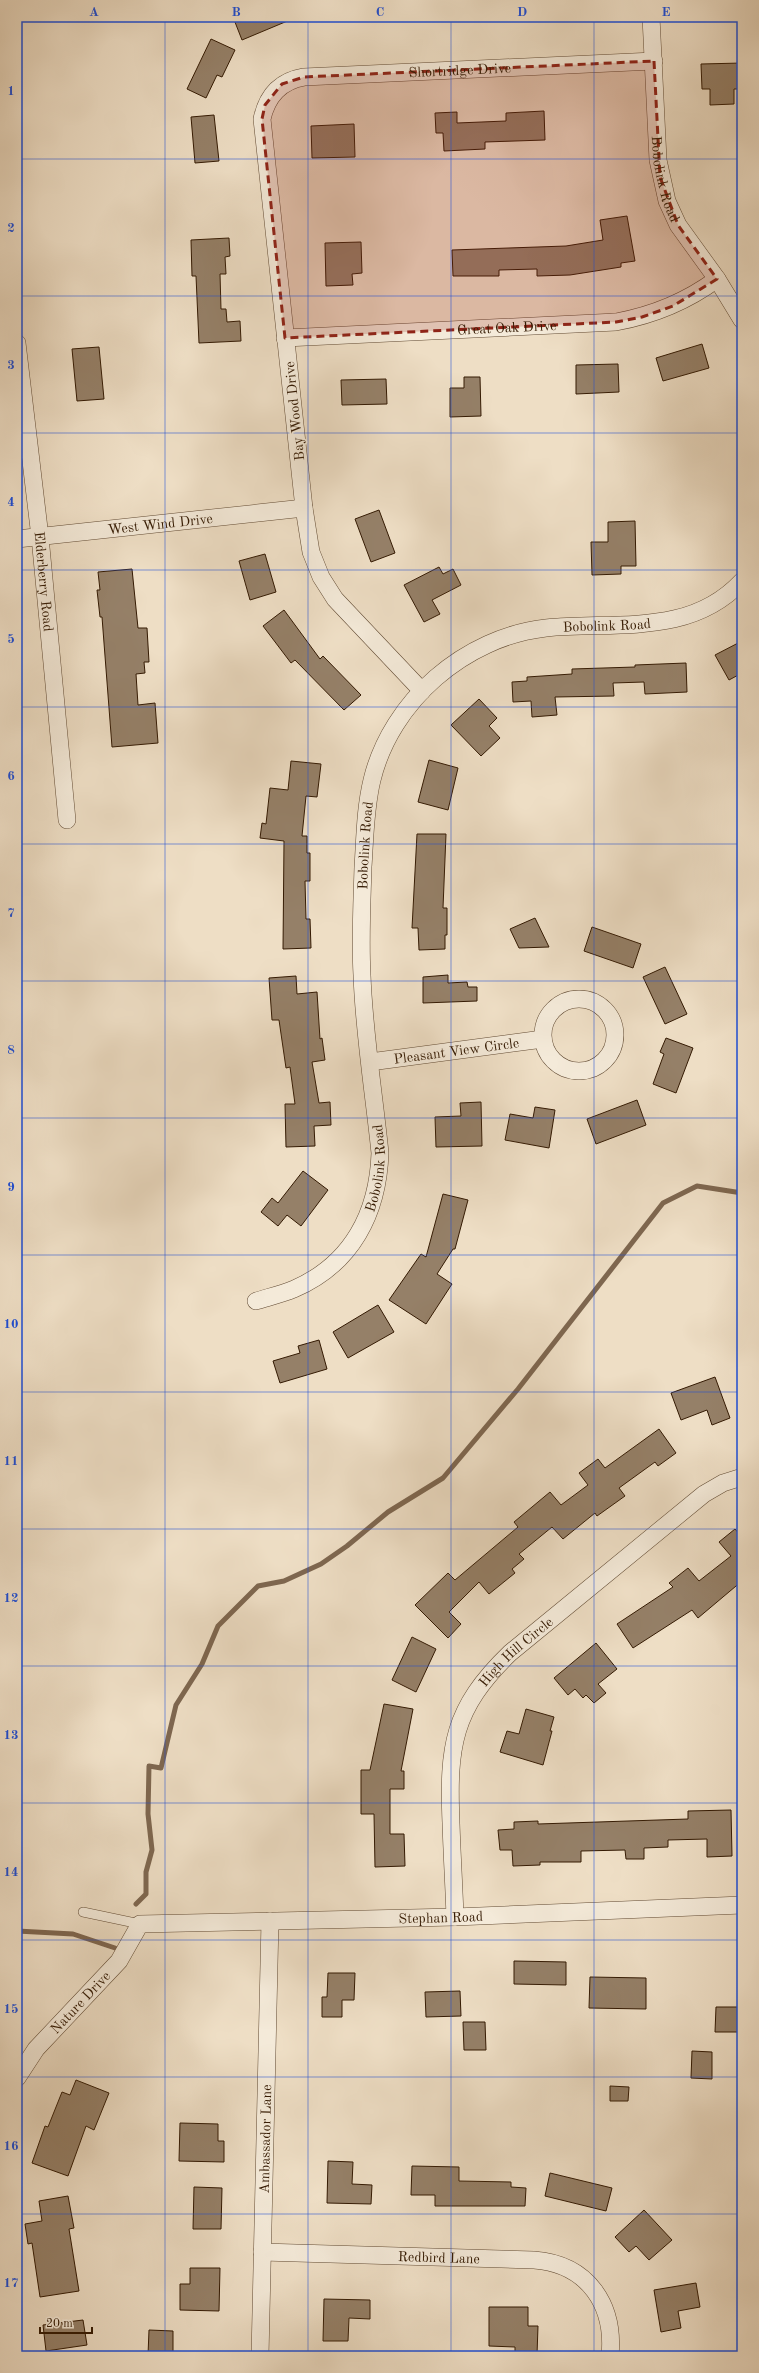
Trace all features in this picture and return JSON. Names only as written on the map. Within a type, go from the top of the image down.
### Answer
[{"type":"street","name":"Bobolink Road","points":[[651,17],[658,160],[667,201],[678,225],[717,279],[742,320]]},
{"type":"street","name":"Shortridge Drive","points":[[272,94],[282,84],[304,77],[654,61]]},
{"type":"street","name":"Bay Wood Drive","points":[[272,94],[265,105],[262,119],[304,508],[311,552],[321,577],[335,598],[422,691]]},
{"type":"street","name":"Great Oak Drive","points":[[286,338],[616,322],[642,317],[673,306],[698,293],[717,279]]},
{"type":"street","name":"Elderberry Road","points":[[17,343],[40,537],[67,820]]},
{"type":"street","name":"West Wind Drive","points":[[17,539],[304,508]]},
{"type":"street","name":"Bobolink Road","points":[[256,1301],[294,1289],[318,1276],[337,1261],[353,1242],[364,1224],[374,1201],[380,1165],[362,977],[361,931],[366,808],[372,779],[384,747],[398,721],[422,691],[441,673],[465,656],[492,643],[516,634],[545,628],[670,621],[692,616],[712,606],[731,593],[742,581]]},
{"type":"street","points":[[577,999],[588,1000],[599,1005],[608,1013],[613,1023],[615,1035],[614,1047],[608,1058],[599,1066],[588,1071],[575,1071],[563,1068],[553,1061],[546,1051],[543,1039],[544,1028],[552,1012],[565,1002],[577,999]]},
{"type":"street","name":"Pleasant View Circle","points":[[370,1062],[543,1039]]},
{"type":"street","name":"High Hill Circle","points":[[455,1918],[449,1773],[453,1746],[461,1719],[474,1695],[491,1671],[510,1653],[704,1494],[723,1483],[742,1477]]},
{"type":"street","name":"Stephan Road","points":[[140,1924],[455,1918],[742,1905]]},
{"type":"street","name":"Ambassador Lane","points":[[260,2356],[270,1921]]},
{"type":"street","name":"Nature Drive","points":[[17,2078],[36,2049],[119,1961],[140,1924]]},
{"type":"street","name":"Redbird Lane","points":[[262,2252],[543,2261],[561,2265],[577,2274],[591,2286],[602,2301],[609,2318],[612,2336],[610,2356]]},
{"type":"lane","points":[[82,1912],[140,1924]]},
{"type":"highlighted area","points":[[654,61],[660,177],[678,225],[717,279],[673,306],[642,317],[616,322],[285,338],[262,119],[265,105],[282,84],[304,77]]},
{"type":"building","points":[[233,17],[297,17],[242,40]]},
{"type":"building","points":[[211,39],[235,50],[222,77],[217,75],[206,98],[187,89]]},
{"type":"building","points":[[742,63],[742,89],[734,89],[734,104],[710,105],[710,89],[702,89],[701,64]]},
{"type":"building","points":[[544,111],[545,140],[485,142],[485,149],[444,151],[443,133],[436,133],[435,113],[457,112],[457,123],[506,121],[506,113]]},
{"type":"building","points":[[214,115],[219,161],[195,163],[191,117]]},
{"type":"building","points":[[354,124],[355,157],[312,158],[311,126]]},
{"type":"building","points":[[627,216],[635,261],[621,263],[621,267],[570,275],[537,276],[537,269],[499,270],[499,276],[453,276],[452,250],[566,246],[603,240],[600,220]]},
{"type":"building","points":[[229,238],[230,256],[225,257],[226,274],[220,274],[221,309],[226,309],[227,322],[240,321],[241,341],[199,343],[196,276],[192,276],[191,240]]},
{"type":"building","points":[[361,242],[362,273],[352,274],[353,285],[326,286],[325,243]]},
{"type":"building","points":[[702,344],[709,368],[663,381],[656,358]]},
{"type":"building","points":[[99,347],[104,399],[77,401],[72,349]]},
{"type":"building","points":[[618,364],[619,392],[576,394],[576,365]]},
{"type":"building","points":[[464,377],[480,377],[481,416],[450,417],[450,388],[464,388]]},
{"type":"building","points":[[386,379],[387,404],[342,405],[341,380]]},
{"type":"building","points":[[379,510],[395,553],[371,562],[355,519]]},
{"type":"building","points":[[635,521],[636,566],[621,566],[621,574],[592,575],[591,542],[608,542],[608,522]]},
{"type":"building","points":[[265,554],[276,592],[250,600],[239,561]]},
{"type":"building","points":[[439,567],[443,574],[453,569],[461,585],[432,600],[440,614],[424,622],[404,585]]},
{"type":"building","points":[[132,569],[138,628],[147,628],[149,662],[144,662],[145,673],[136,674],[138,705],[155,703],[158,743],[112,747],[102,617],[100,617],[97,590],[100,590],[98,572]]},
{"type":"building","points":[[284,610],[320,659],[323,656],[361,695],[344,710],[295,660],[291,663],[263,626]]},
{"type":"building","points":[[742,641],[742,673],[729,680],[715,655]]},
{"type":"building","points":[[686,663],[687,692],[645,694],[644,682],[613,683],[614,696],[555,697],[557,715],[532,717],[531,701],[513,702],[512,682],[527,681],[527,677],[572,674],[572,669],[635,667],[635,665]]},
{"type":"building","points":[[479,699],[497,718],[489,726],[500,738],[481,756],[451,725]]},
{"type":"building","points":[[429,760],[458,768],[448,810],[418,802]]},
{"type":"building","points":[[291,761],[321,764],[317,797],[306,796],[302,836],[307,836],[307,853],[310,853],[310,881],[305,881],[306,919],[310,919],[311,948],[283,949],[284,841],[260,838],[262,823],[266,824],[270,788],[288,790]]},
{"type":"building","points":[[417,834],[446,834],[443,908],[447,908],[447,935],[445,935],[445,949],[419,950],[418,928],[412,928]]},
{"type":"building","points":[[535,918],[549,947],[519,948],[510,929]]},
{"type":"building","points":[[592,927],[641,944],[633,968],[584,951]]},
{"type":"building","points":[[665,967],[687,1014],[665,1024],[643,977]]},
{"type":"building","points":[[448,975],[448,983],[467,982],[468,987],[477,987],[477,1001],[423,1003],[423,977]]},
{"type":"building","points":[[296,976],[297,994],[317,992],[320,1039],[322,1038],[325,1060],[312,1062],[319,1103],[330,1102],[331,1125],[314,1126],[315,1146],[286,1147],[285,1104],[295,1104],[290,1067],[286,1068],[279,1020],[272,1020],[269,978]]},
{"type":"building","points":[[666,1038],[693,1048],[676,1093],[653,1084],[664,1054],[660,1052]]},
{"type":"building","points":[[637,1100],[646,1125],[596,1144],[587,1119]]},
{"type":"building","points":[[481,1102],[482,1146],[436,1147],[435,1117],[461,1116],[460,1103]]},
{"type":"building","points":[[535,1107],[555,1110],[549,1148],[505,1140],[510,1114],[533,1118]]},
{"type":"building","points":[[303,1171],[328,1190],[301,1226],[287,1215],[278,1226],[261,1212],[272,1198],[278,1203]]},
{"type":"building","points":[[443,1194],[468,1200],[455,1249],[453,1249],[437,1274],[452,1284],[426,1324],[389,1300],[421,1254],[426,1257]]},
{"type":"building","points":[[378,1305],[394,1332],[348,1358],[333,1332]]},
{"type":"building","points":[[319,1340],[327,1369],[280,1383],[273,1361],[300,1353],[298,1346]]},
{"type":"building","points":[[715,1377],[730,1418],[712,1425],[707,1410],[681,1420],[671,1393]]},
{"type":"building","points":[[659,1429],[676,1453],[658,1466],[655,1462],[619,1488],[625,1496],[597,1516],[595,1513],[563,1539],[552,1527],[519,1554],[524,1559],[512,1569],[515,1573],[489,1594],[479,1582],[449,1612],[461,1624],[448,1638],[415,1605],[448,1573],[455,1580],[518,1527],[514,1522],[550,1492],[561,1505],[588,1485],[579,1473],[598,1459],[605,1468]]},
{"type":"building","points":[[735,1529],[742,1537],[742,1581],[698,1618],[692,1610],[633,1648],[617,1624],[673,1587],[669,1583],[688,1568],[699,1581],[731,1556],[719,1542]]},
{"type":"building","points":[[412,1637],[436,1649],[416,1692],[392,1680]]},
{"type":"building","points":[[596,1643],[617,1669],[598,1684],[606,1693],[594,1703],[586,1695],[583,1698],[575,1689],[568,1695],[554,1678]]},
{"type":"building","points":[[384,1704],[413,1709],[401,1771],[404,1771],[404,1789],[390,1789],[390,1834],[404,1834],[405,1866],[375,1867],[374,1814],[361,1814],[361,1770],[370,1770]]},
{"type":"building","points":[[526,1709],[554,1717],[543,1765],[500,1752],[507,1731],[519,1734]]},
{"type":"building","points":[[731,1810],[732,1856],[707,1857],[707,1839],[668,1840],[668,1847],[644,1848],[644,1859],[626,1859],[625,1850],[581,1851],[581,1862],[540,1862],[540,1865],[513,1866],[512,1850],[500,1850],[498,1830],[514,1829],[514,1822],[538,1821],[538,1824],[688,1819],[688,1811]]},
{"type":"building","points":[[514,1961],[566,1962],[566,1985],[514,1984]]},
{"type":"building","points":[[328,1973],[355,1973],[354,2000],[342,2000],[342,2017],[322,2017],[322,1997],[327,1997]]},
{"type":"building","points":[[590,1977],[646,1978],[646,2009],[589,2008]]},
{"type":"building","points":[[460,1991],[461,2016],[426,2017],[425,1992]]},
{"type":"building","points":[[716,2007],[742,2007],[742,2032],[715,2032]]},
{"type":"building","points":[[463,2022],[485,2022],[486,2050],[464,2050]]},
{"type":"building","points":[[692,2051],[712,2052],[712,2079],[691,2078]]},
{"type":"building","points":[[76,2080],[109,2093],[94,2130],[86,2126],[68,2176],[32,2163],[45,2126],[48,2127],[62,2092],[70,2095]]},
{"type":"building","points":[[610,2086],[629,2087],[628,2101],[610,2101]]},
{"type":"building","points":[[180,2123],[218,2124],[218,2141],[224,2141],[224,2162],[179,2161]]},
{"type":"building","points":[[328,2161],[353,2162],[352,2184],[372,2185],[371,2204],[327,2203]]},
{"type":"building","points":[[412,2166],[459,2167],[459,2181],[511,2182],[511,2187],[526,2188],[525,2206],[435,2206],[435,2195],[411,2195]]},
{"type":"building","points":[[550,2173],[612,2188],[606,2211],[545,2196]]},
{"type":"building","points":[[194,2187],[222,2188],[221,2229],[193,2229]]},
{"type":"building","points":[[68,2196],[74,2228],[69,2229],[79,2291],[40,2297],[32,2243],[28,2244],[25,2224],[42,2221],[39,2201]]},
{"type":"building","points":[[644,2210],[672,2240],[649,2260],[636,2246],[629,2252],[615,2237]]},
{"type":"building","points":[[190,2268],[220,2268],[219,2311],[180,2310],[180,2284],[190,2284]]},
{"type":"building","points":[[696,2283],[700,2307],[678,2311],[681,2328],[661,2332],[654,2290]]},
{"type":"building","points":[[324,2299],[370,2300],[370,2319],[349,2318],[348,2341],[323,2341]]},
{"type":"building","points":[[489,2307],[528,2307],[528,2326],[538,2326],[537,2355],[515,2354],[515,2347],[489,2346]]},
{"type":"building","points":[[83,2320],[87,2345],[46,2351],[43,2325]]},
{"type":"building","points":[[149,2330],[173,2331],[173,2356],[148,2355]]},
{"type":"waterway","points":[[136,1904],[146,1894],[146,1872],[152,1850],[148,1814],[149,1766],[161,1768],[176,1705],[202,1664],[218,1626],[258,1586],[284,1581],[321,1564],[347,1546],[388,1512],[443,1478],[518,1389],[663,1203],[697,1186],[742,1193]]},
{"type":"waterway","points":[[17,1931],[73,1934],[115,1948]]}]
